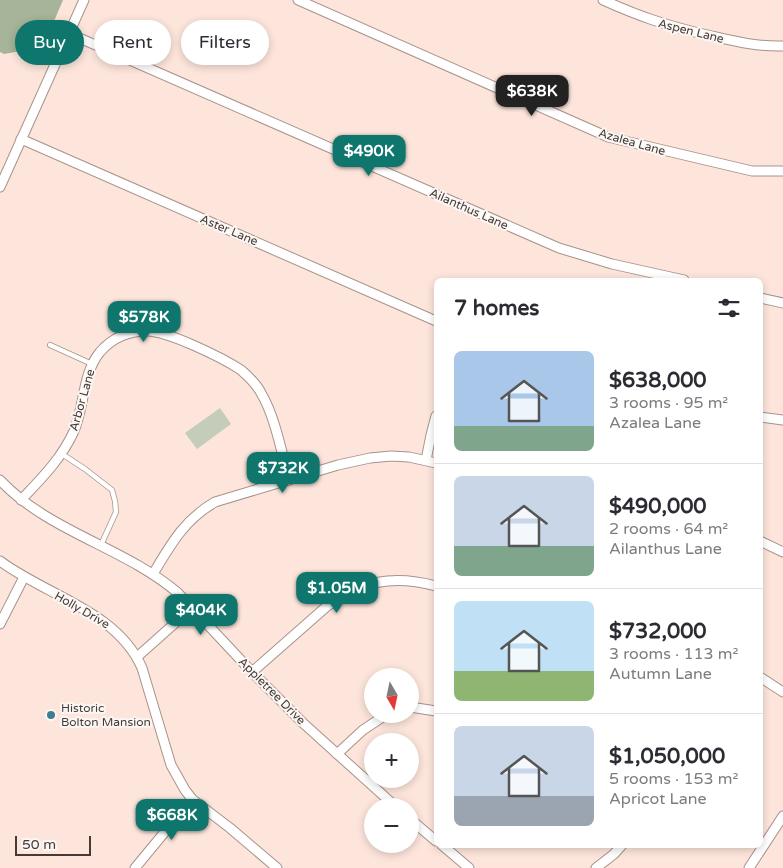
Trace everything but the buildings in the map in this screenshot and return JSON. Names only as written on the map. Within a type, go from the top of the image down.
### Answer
[{"type":"street","points":[[74,20],[84,0]]},
{"type":"street","name":"Azalea Lane","points":[[298,0],[608,138],[752,171],[783,171]]},
{"type":"street","name":"Aspen Lane","points":[[603,0],[671,26],[748,45],[783,46]]},
{"type":"street","name":"Ailanthus Lane","points":[[84,40],[559,248],[612,264],[675,278]]},
{"type":"street","points":[[0,187],[55,65]]},
{"type":"street","name":"Aster Lane","points":[[21,139],[434,320]]},
{"type":"street","points":[[763,299],[783,303]]},
{"type":"street","name":"Arbor Lane","points":[[22,500],[62,454],[78,418],[92,364],[101,351],[110,342],[124,334],[147,331],[167,334],[242,371],[261,392],[276,434],[289,480]]},
{"type":"street","points":[[763,417],[783,420]]},
{"type":"street","points":[[426,460],[434,425]]},
{"type":"street","points":[[153,574],[189,520],[200,510],[215,502],[370,458],[390,456],[434,462]]},
{"type":"street","name":"Appletree Drive","points":[[0,480],[46,518],[153,574],[178,593],[252,672],[337,754],[386,798]]},
{"type":"street","points":[[763,542],[783,552]]},
{"type":"street","name":"Holly Drive","points":[[0,561],[24,578],[89,612],[113,628],[126,640],[137,657],[178,781],[192,799],[277,868]]},
{"type":"street","points":[[0,624],[24,578]]},
{"type":"street","points":[[252,672],[326,606],[354,588],[392,580],[434,586]]},
{"type":"street","points":[[137,657],[192,608]]},
{"type":"street","points":[[763,679],[783,692]]},
{"type":"street","points":[[419,708],[434,711]]},
{"type":"street","points":[[337,754],[374,723]]},
{"type":"street","points":[[135,868],[192,799]]},
{"type":"street","points":[[763,847],[783,816]]},
{"type":"street","points":[[419,827],[434,839]]},
{"type":"street","points":[[446,848],[469,868]]},
{"type":"street","points":[[596,868],[619,848]]},
{"type":"street","points":[[749,868],[762,848]]},
{"type":"lane","points":[[50,344],[92,364]]},
{"type":"lane","points":[[62,454],[112,490],[116,512],[100,545]]},
{"type":"green space","points":[[0,0],[63,0],[54,20],[15,20],[15,52],[4,54],[0,52]]},
{"type":"green space","points":[[220,408],[231,424],[197,449],[185,433]]},
{"type":"place","name":"Historic Bolton Mansion","points":[[51,715]]}]
